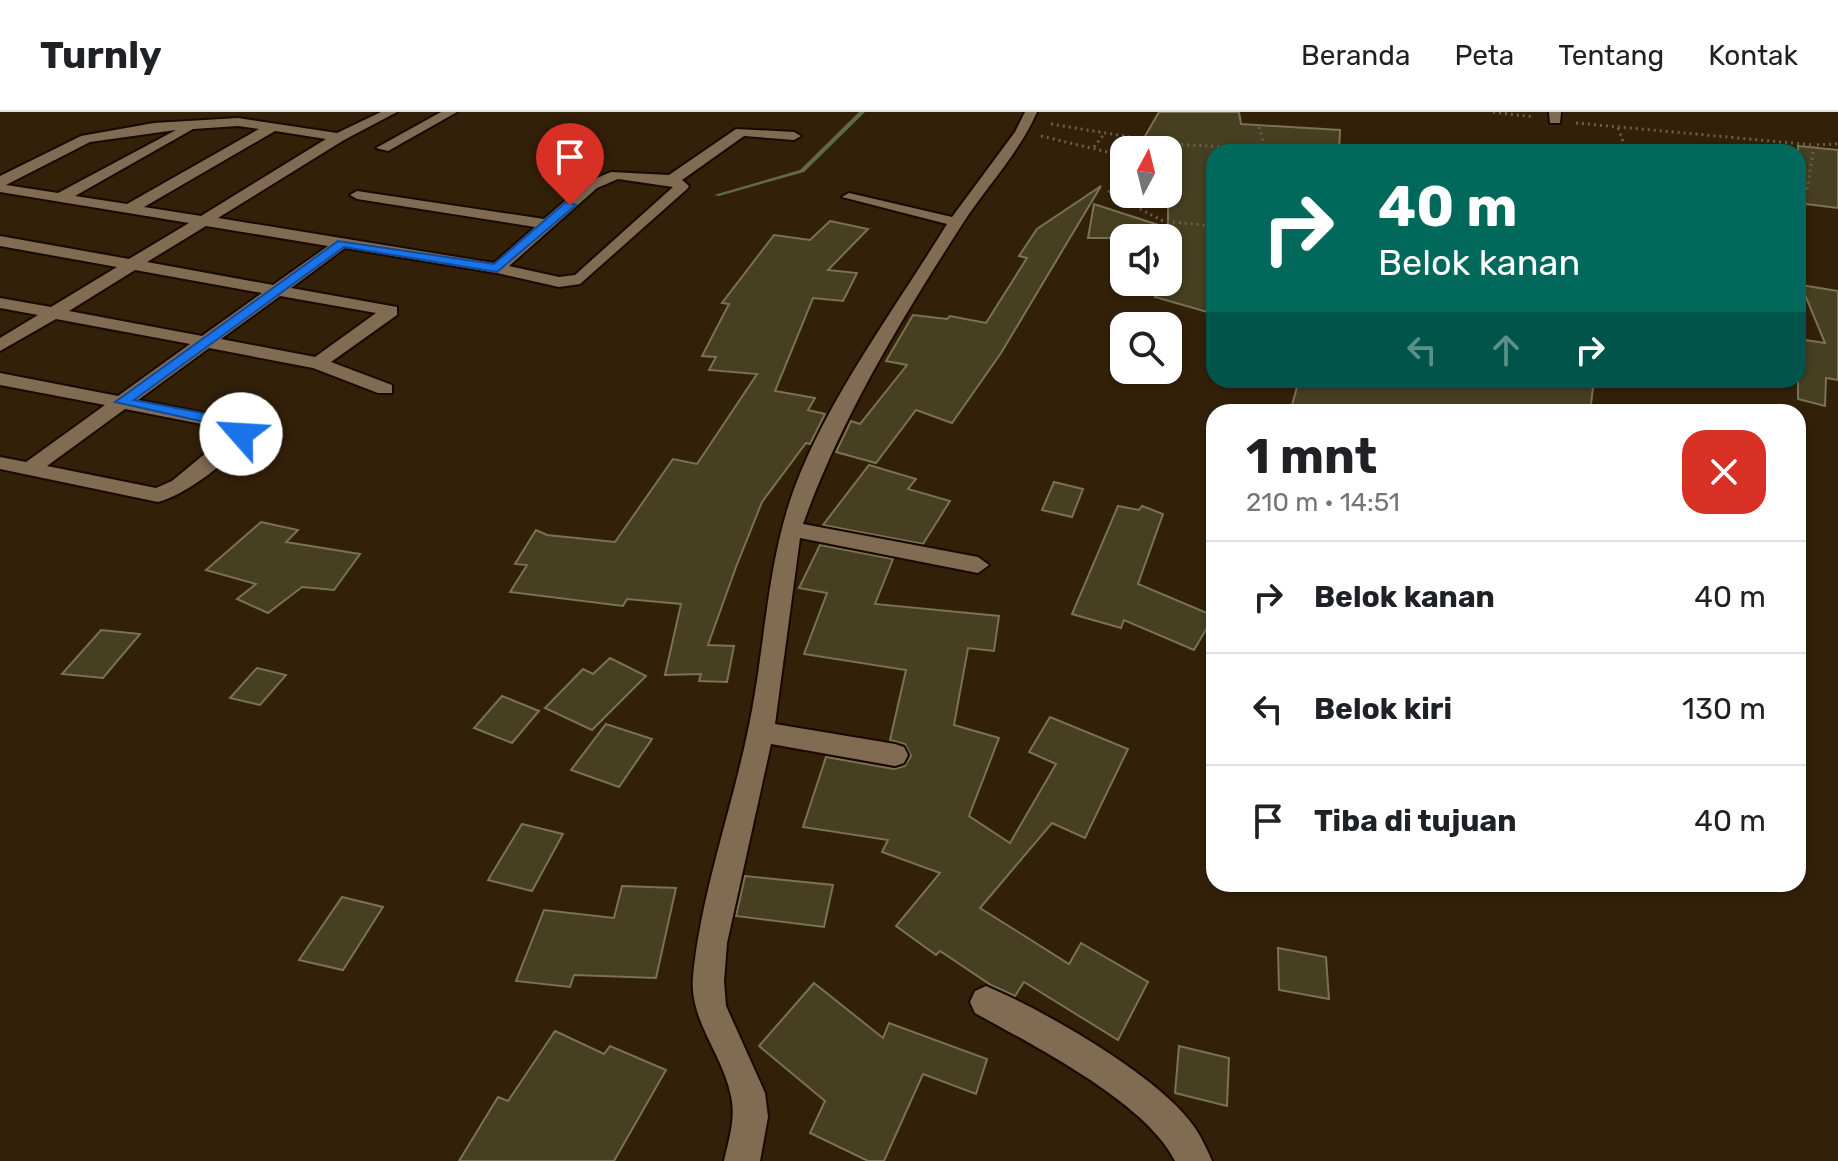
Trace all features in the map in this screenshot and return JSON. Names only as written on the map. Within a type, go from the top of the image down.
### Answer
[{"type":"street","points":[[0,346],[339,137],[391,112]]},
{"type":"street","points":[[383,148],[451,112]]},
{"type":"street","points":[[0,182],[86,139],[154,127],[238,122],[339,137]]},
{"type":"street","points":[[742,1161],[751,1117],[748,1093],[710,1007],[708,981],[712,943],[761,732],[790,529],[813,467],[832,431],[956,222],[1026,122]]},
{"type":"street","points":[[59,198],[196,124]]},
{"type":"street","points":[[129,209],[271,128]]},
{"type":"street","points":[[672,180],[741,132],[754,130],[794,136]]},
{"type":"street","points":[[0,188],[497,268],[559,282],[580,279],[680,190],[681,183],[616,175],[604,177],[497,268]]},
{"type":"street","points":[[357,195],[547,224]]},
{"type":"street","points":[[849,197],[956,222]]},
{"type":"street","points":[[0,241],[391,311],[318,363]]},
{"type":"street","points":[[30,469],[342,243]]},
{"type":"street","points":[[0,303],[318,363],[385,389]]},
{"type":"street","points":[[0,379],[239,424],[241,434],[179,486],[158,495],[0,463]]},
{"type":"street","points":[[790,529],[978,565]]},
{"type":"street","points":[[761,732],[895,755]]},
{"type":"street","points":[[986,1002],[1056,1041],[1149,1105],[1177,1130],[1194,1161]]},
{"type":"path","points":[[1493,112],[1555,116],[1618,128],[1802,144]]},
{"type":"path","points":[[1026,122],[1172,144],[1206,145]]},
{"type":"path","points":[[1026,122],[1110,152]]},
{"type":"path","points":[[1259,127],[1264,144]]},
{"type":"path","points":[[1618,128],[1624,144]]},
{"type":"path","points":[[1094,147],[1105,133]]},
{"type":"path","points":[[1806,144],[1838,144]]},
{"type":"path","points":[[1806,191],[1814,145]]},
{"type":"path","points":[[1138,208],[1163,221],[1206,225]]},
{"type":"building","points":[[1159,112],[1239,112],[1241,124],[1340,130],[1339,144],[1206,144],[1206,312],[1155,297],[1182,296],[1182,224],[1168,224],[1168,208],[1182,208],[1182,136],[1145,136]]},
{"type":"building","points":[[1806,147],[1838,150],[1838,208],[1806,204]]},
{"type":"building","points":[[1101,186],[1001,353],[952,423],[916,410],[876,463],[836,452],[851,421],[860,424],[907,365],[886,361],[913,315],[947,319],[950,316],[986,323],[1027,258],[1019,256],[1037,229]]},
{"type":"building","points":[[1094,204],[1156,224],[1110,224],[1110,238],[1088,238]]},
{"type":"building","points":[[830,221],[868,229],[828,270],[857,273],[843,301],[813,298],[775,391],[815,398],[808,410],[825,414],[810,444],[806,443],[762,502],[736,567],[708,645],[734,646],[727,682],[699,681],[701,674],[665,675],[681,604],[627,599],[623,606],[510,592],[527,565],[515,564],[536,530],[547,535],[615,542],[673,459],[697,464],[757,374],[709,370],[716,357],[702,356],[729,304],[722,303],[774,235],[810,240]]},
{"type":"building","points":[[1806,286],[1838,291],[1838,380],[1826,378],[1825,406],[1798,399],[1798,388],[1806,388],[1806,340],[1825,343],[1806,297]]},
{"type":"building","points":[[1297,388],[1593,388],[1591,404],[1292,404]]},
{"type":"building","points":[[869,465],[916,479],[908,489],[950,501],[923,544],[823,525]]},
{"type":"building","points":[[1054,482],[1083,489],[1072,517],[1042,510]]},
{"type":"building","points":[[1118,506],[1139,510],[1142,506],[1163,514],[1138,584],[1206,613],[1206,630],[1194,650],[1124,620],[1121,628],[1072,614]]},
{"type":"building","points":[[261,522],[298,530],[286,542],[360,554],[334,590],[302,587],[268,613],[237,599],[256,584],[206,570]]},
{"type":"building","points":[[820,545],[893,559],[875,604],[999,616],[994,651],[968,648],[954,725],[999,738],[969,816],[1010,843],[1056,764],[1029,752],[1050,717],[1128,749],[1085,838],[1052,823],[980,908],[1069,964],[1081,943],[1148,982],[1118,1040],[1024,982],[1015,996],[991,985],[940,951],[936,955],[896,926],[940,873],[882,852],[888,840],[803,827],[826,757],[894,769],[905,766],[911,756],[905,744],[890,740],[906,670],[804,654],[827,593],[799,588]]},
{"type":"building","points":[[101,630],[140,634],[103,678],[62,674]]},
{"type":"building","points":[[610,658],[646,676],[592,730],[545,708],[583,669],[593,674]]},
{"type":"building","points":[[257,668],[286,675],[260,705],[230,698]]},
{"type":"building","points":[[502,696],[539,711],[512,743],[474,728]]},
{"type":"building","points":[[606,724],[652,739],[619,787],[571,770]]},
{"type":"building","points":[[522,824],[563,834],[532,891],[488,880]]},
{"type":"building","points":[[745,876],[833,885],[824,927],[736,916]]},
{"type":"building","points":[[622,886],[676,888],[656,978],[574,975],[570,987],[516,981],[544,910],[614,918]]},
{"type":"building","points":[[342,897],[383,907],[343,970],[299,960]]},
{"type":"building","points":[[1278,948],[1326,957],[1329,999],[1279,990]]},
{"type":"building","points":[[814,983],[883,1038],[889,1023],[987,1059],[976,1094],[923,1074],[884,1161],[868,1161],[810,1133],[825,1101],[759,1046]]},
{"type":"building","points":[[555,1031],[604,1054],[610,1046],[666,1070],[614,1161],[459,1161],[498,1097],[508,1101]]},
{"type":"building","points":[[1179,1046],[1229,1058],[1227,1106],[1175,1093]]},
{"type":"waterway","points":[[717,195],[802,171],[862,112]]},
{"type":"route","points":[[241,434],[242,426],[239,424],[122,402],[342,243],[497,268],[570,205]]}]
